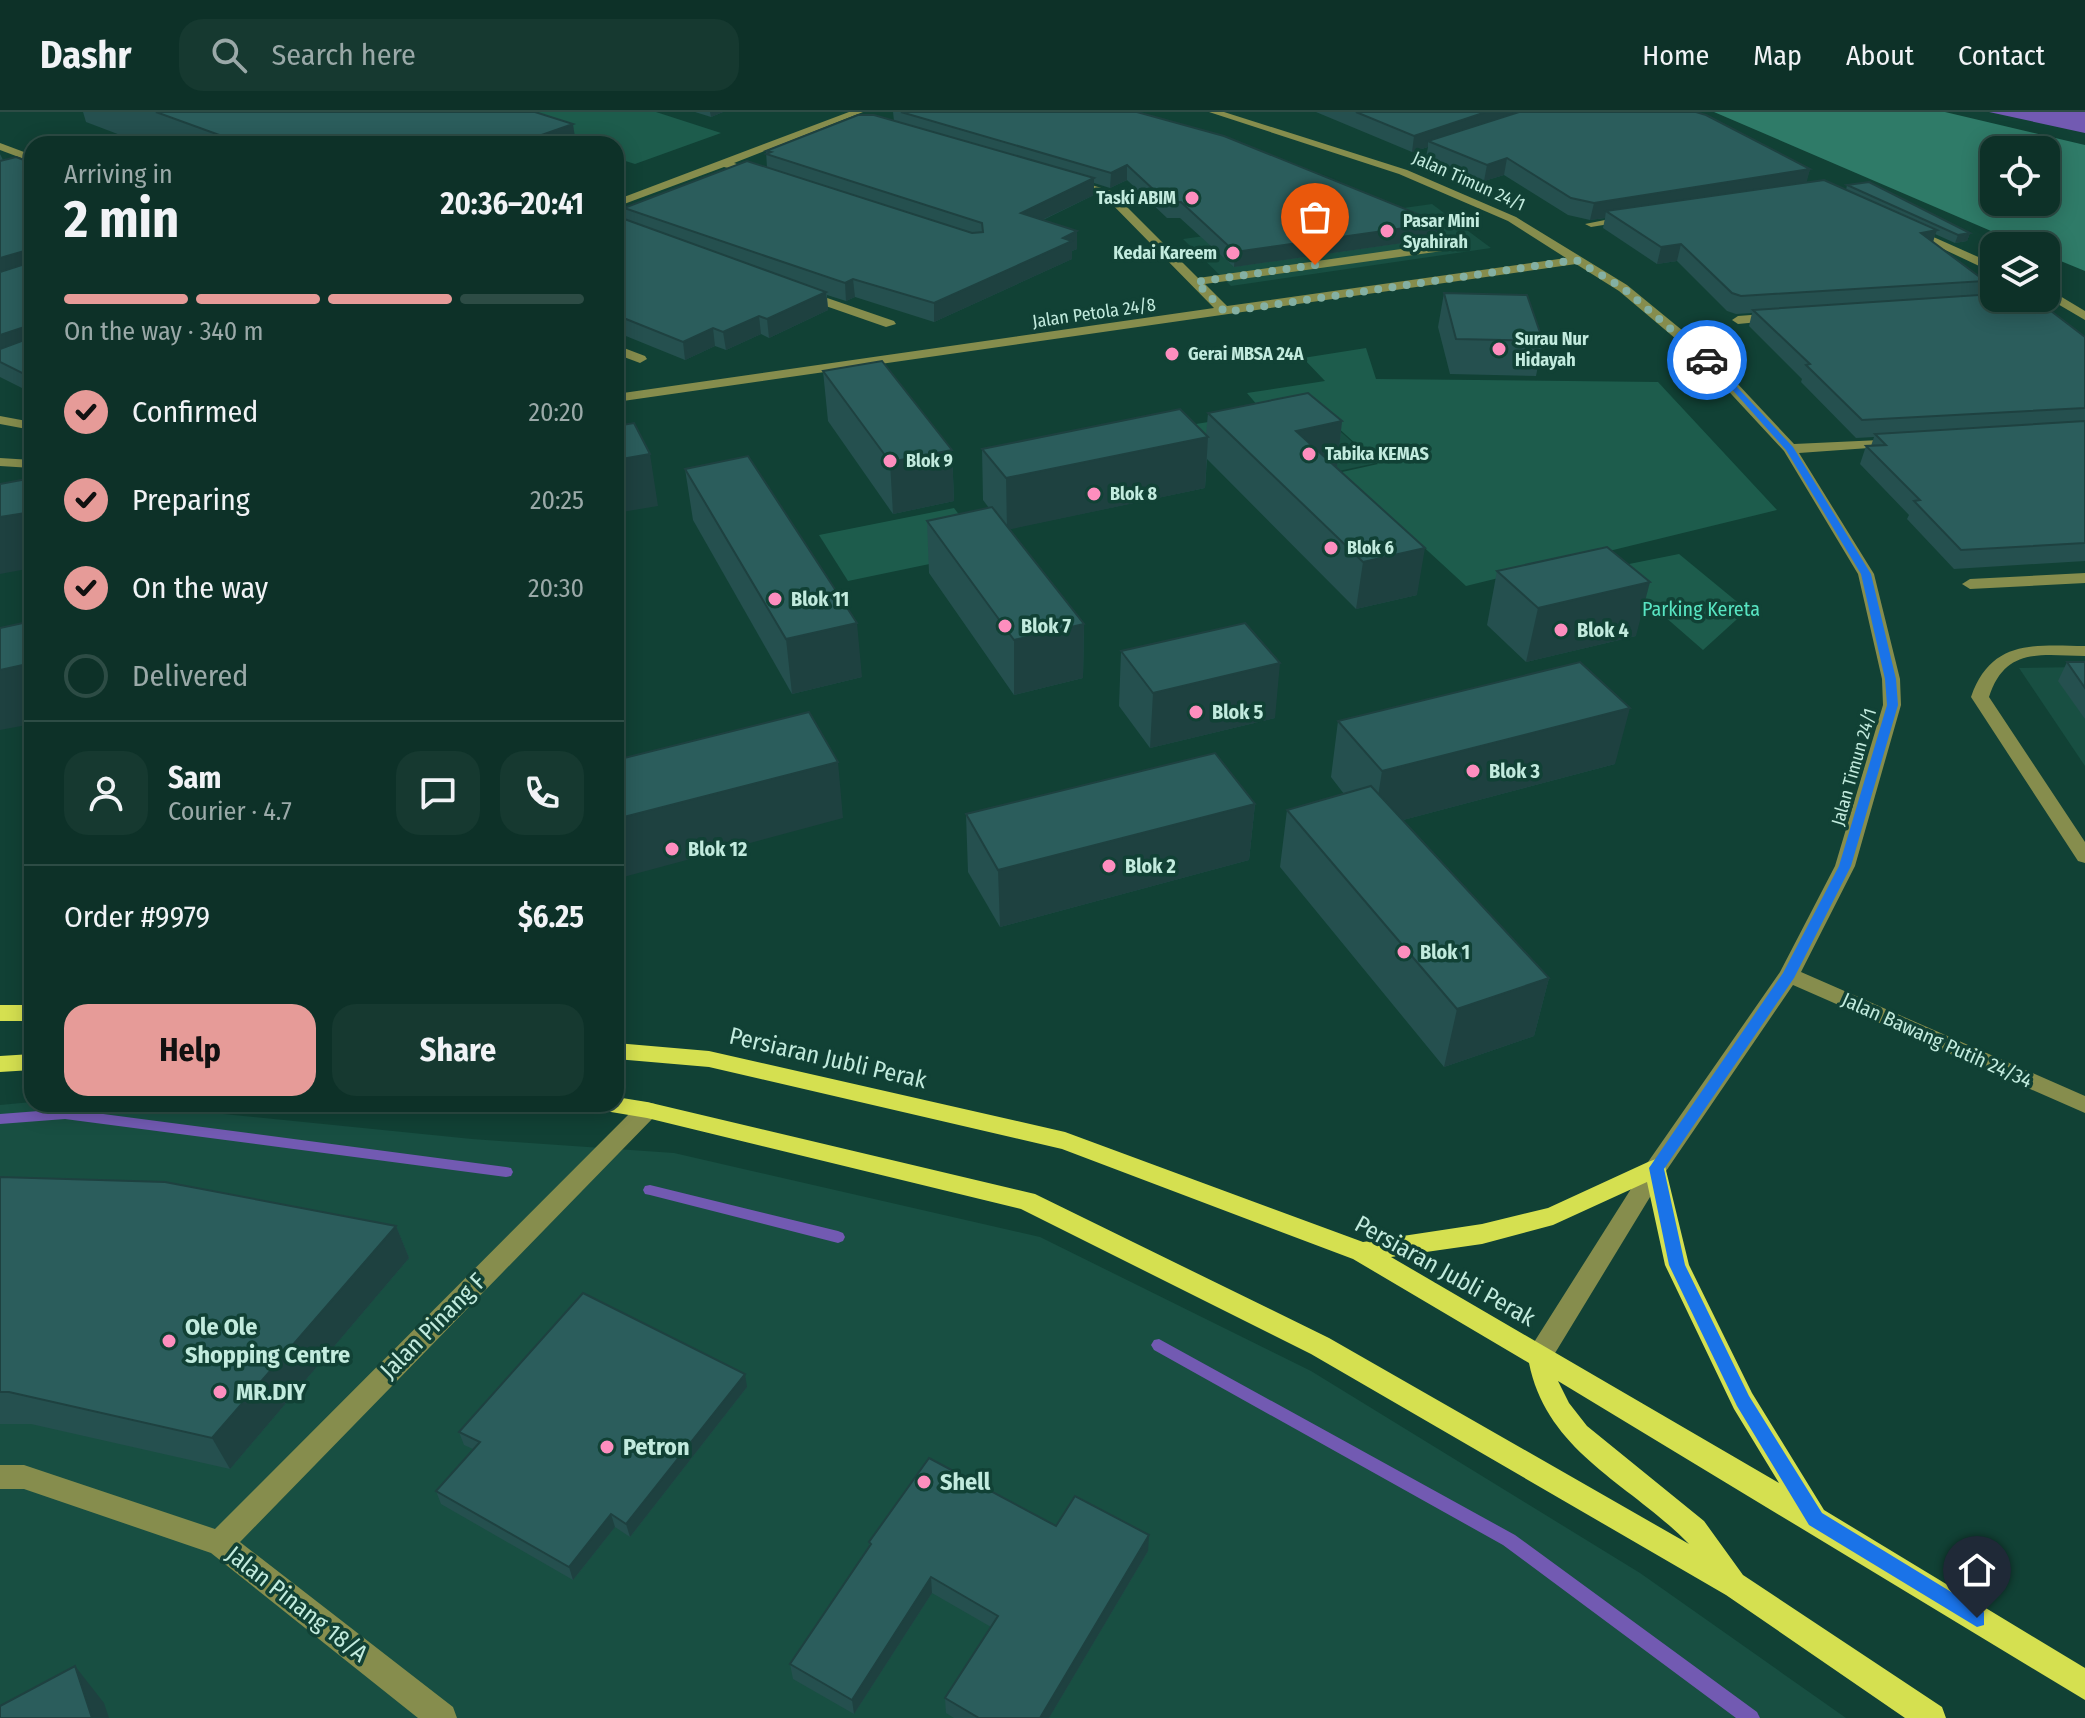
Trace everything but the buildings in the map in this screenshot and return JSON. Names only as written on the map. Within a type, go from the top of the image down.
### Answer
[{"type":"main road","points":[[0,1013],[24,1013]]},
{"type":"main road","name":"Persiaran Jubli Perak","points":[[624,1052],[709,1059],[1065,1141],[1362,1252],[1815,1519],[2085,1685]]},
{"type":"main road","points":[[0,1064],[24,1062]]},
{"type":"main road","points":[[624,1107],[1027,1201],[1320,1346],[1736,1586],[1931,1718]]},
{"type":"main road","points":[[1362,1252],[1482,1234],[1553,1216],[1656,1168],[1677,1265],[1695,1306],[1743,1401],[1815,1519]]},
{"type":"main road","points":[[1540,1355],[1548,1390],[1580,1439],[1696,1531],[1736,1586]]},
{"type":"street","name":"Jalan Timun 24/1","points":[[1214,112],[1261,120],[1403,172],[1498,213],[1623,288],[1700,352],[1790,449],[1866,574],[1891,679],[1892,705],[1845,866],[1789,975],[1656,1168],[1540,1355]]},
{"type":"street","points":[[624,201],[855,116]]},
{"type":"street","points":[[0,146],[24,161]]},
{"type":"street","points":[[723,163],[768,178]]},
{"type":"street","points":[[1061,179],[1107,193],[1225,312]]},
{"type":"street","points":[[1591,224],[1637,217]]},
{"type":"street","points":[[1893,222],[1980,262]]},
{"type":"street","points":[[1196,282],[1464,244]]},
{"type":"street","name":"Jalan Petola 24/8","points":[[624,397],[1576,260]]},
{"type":"street","points":[[789,289],[890,324]]},
{"type":"street","points":[[2060,299],[2085,316]]},
{"type":"street","points":[[1738,320],[1799,316]]},
{"type":"street","points":[[624,352],[640,359]]},
{"type":"street","points":[[0,420],[24,424]]},
{"type":"street","points":[[1790,449],[1914,441]]},
{"type":"street","points":[[0,462],[24,464]]},
{"type":"street","points":[[1970,584],[2085,578]]},
{"type":"street","points":[[2085,651],[2047,651],[2010,657],[1989,672],[1980,697],[2085,857]]},
{"type":"street","name":"Jalan Bawang Putih 24/34","points":[[1789,975],[2085,1105]]},
{"type":"street","name":"Jalan Pinang F","points":[[220,1543],[647,1110]]},
{"type":"street","name":"Jalan Pinang 18/A","points":[[0,1477],[24,1477],[220,1543],[442,1718]]},
{"type":"shaded area","points":[[1989,112],[2085,112],[2085,133]]},
{"type":"shaded area","points":[[1432,204],[1491,248],[1231,286],[1183,239]]},
{"type":"shaded area","points":[[1334,426],[1376,463],[1283,483]]},
{"type":"shaded area","points":[[2085,667],[2085,766],[2019,668]]},
{"type":"shaded area","points":[[24,1103],[24,1112],[204,1112],[472,1139],[674,1153],[1040,1237],[1311,1371],[1640,1573],[1846,1718],[0,1718],[0,1105]]},
{"type":"green space","points":[[517,112],[656,112],[721,133],[635,164],[624,161],[624,136],[558,136]]},
{"type":"green space","points":[[1714,112],[1945,112],[2047,136],[1980,136],[1980,216],[2060,216],[2060,139],[2085,145],[2085,271],[2060,261],[2060,232],[1993,232]]},
{"type":"green space","points":[[1366,348],[1376,379],[1658,382],[1777,510],[1466,586],[1342,472],[1378,464],[1335,425],[1243,444],[1165,429],[1264,413],[1247,393],[1325,381],[1303,358]]},
{"type":"green space","points":[[954,508],[987,552],[848,581],[819,535]]},
{"type":"green space","name":"Parking Kereta","points":[[1679,554],[1747,610],[1703,650],[1609,568]]},
{"type":"waterway","points":[[0,1119],[65,1114],[506,1172]]},
{"type":"waterway","points":[[650,1190],[838,1237]]},
{"type":"waterway","points":[[1159,1345],[1509,1540],[1751,1718]]},
{"type":"way so far","points":[[1315,265],[1196,282],[1225,312],[1576,260],[1623,288],[1707,360]]},
{"type":"place","name":"Taski ABIM","points":[[1192,198]]},
{"type":"place","name":"Pasar Mini Syahirah","points":[[1387,231]]},
{"type":"place","name":"Kedai Kareem","points":[[1233,253]]},
{"type":"place","name":"Surau Nur Hidayah","points":[[1499,349]]},
{"type":"place","name":"Gerai MBSA 24A","points":[[1172,354]]},
{"type":"place","name":"Tabika KEMAS","points":[[1309,454]]},
{"type":"place","name":"Blok 9","points":[[890,461]]},
{"type":"place","name":"Blok 8","points":[[1094,494]]},
{"type":"place","name":"Blok 6","points":[[1331,548]]},
{"type":"place","name":"Blok 11","points":[[775,599]]},
{"type":"place","name":"Blok 7","points":[[1005,626]]},
{"type":"place","name":"Blok 4","points":[[1561,630]]},
{"type":"place","name":"Blok 5","points":[[1196,712]]},
{"type":"place","name":"Blok 3","points":[[1473,771]]},
{"type":"place","name":"Blok 12","points":[[672,849]]},
{"type":"place","name":"Blok 2","points":[[1109,866]]},
{"type":"place","name":"Blok 1","points":[[1404,952]]},
{"type":"place","name":"Ole Ole Shopping Centre","points":[[169,1341]]},
{"type":"place","name":"MR.DIY","points":[[220,1392]]},
{"type":"place","name":"Petron","points":[[607,1447]]},
{"type":"place","name":"Shell","points":[[924,1482]]},
{"type":"route","points":[[1707,360],[1790,449],[1866,574],[1891,679],[1892,705],[1845,866],[1789,975],[1656,1168],[1677,1265],[1743,1401],[1815,1519],[1977,1618]]}]
